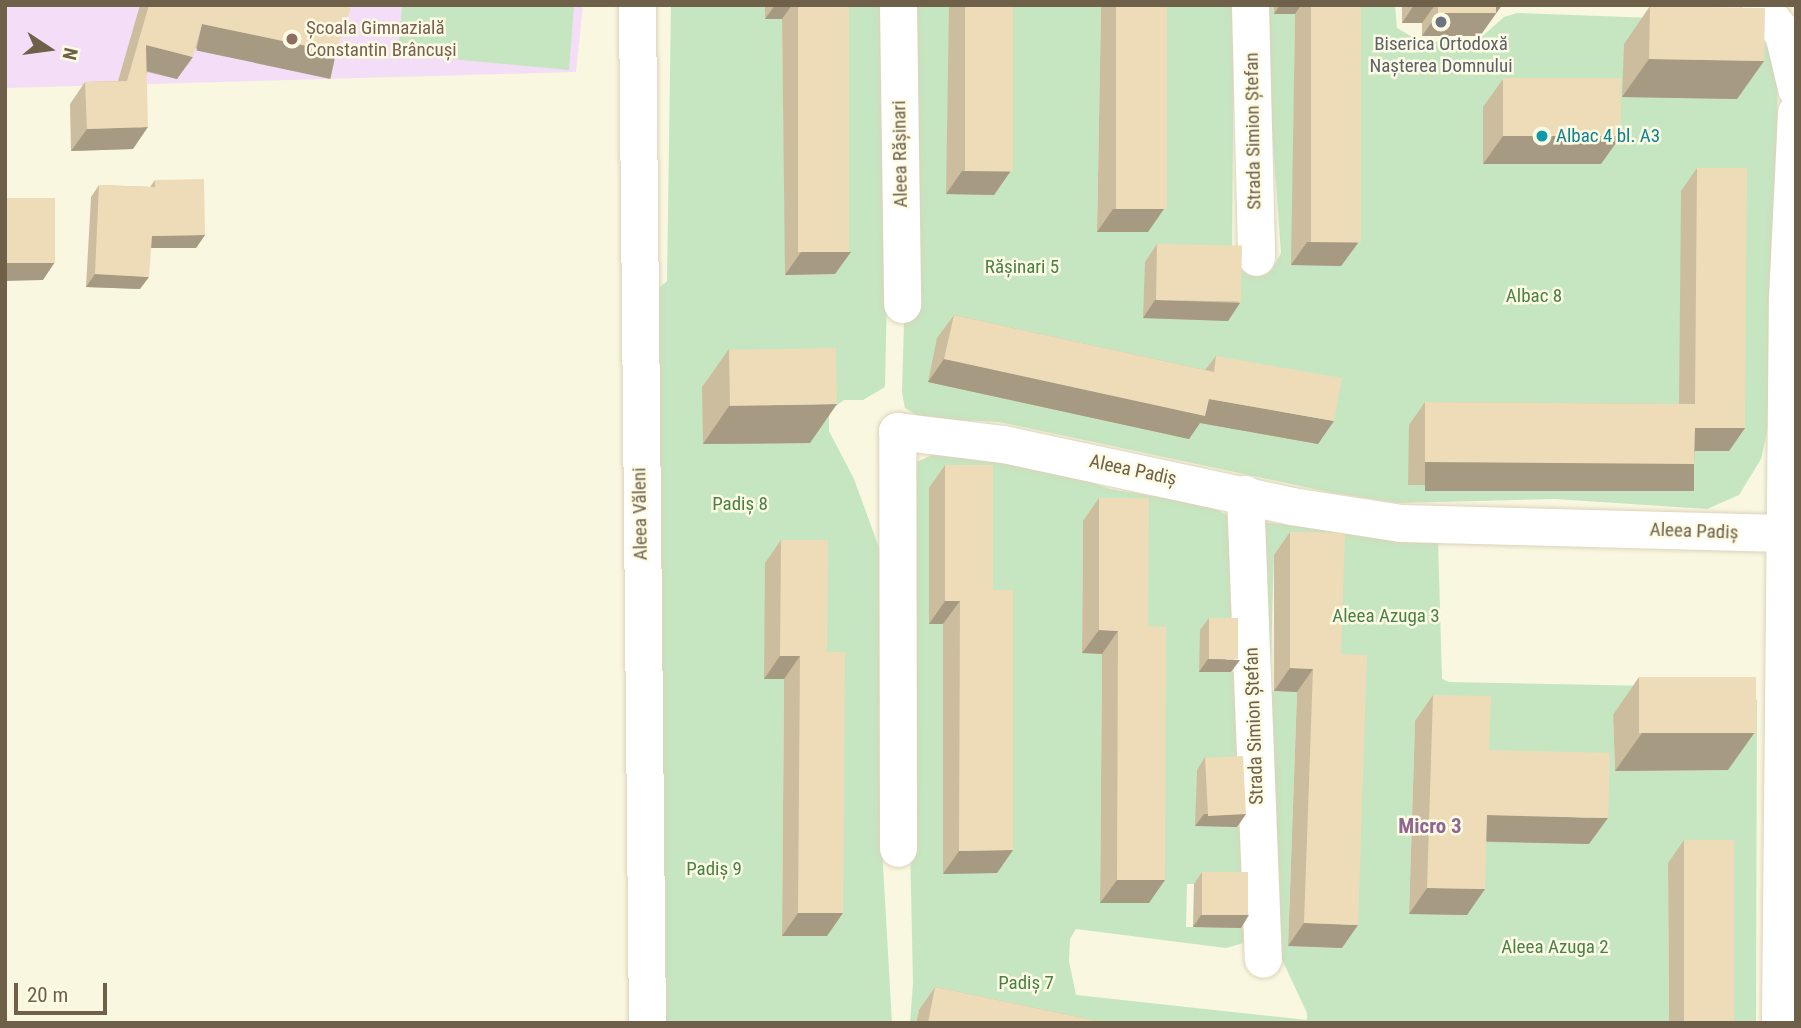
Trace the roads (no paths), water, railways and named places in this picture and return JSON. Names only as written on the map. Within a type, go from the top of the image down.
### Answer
[{"type":"street","name":"Aleea Văleni","points":[[637,5],[646,1023]]},
{"type":"street","name":"Aleea Rășinari","points":[[898,5],[902,304]]},
{"type":"street","name":"Strada Simion Ștefan","points":[[1250,5],[1256,257]]},
{"type":"street","points":[[1760,5],[1783,33],[1793,58],[1796,88]]},
{"type":"street","points":[[1780,1023],[1789,967],[1784,533],[1796,112]]},
{"type":"street","name":"Aleea Padiș","points":[[898,848],[897,431],[1003,444],[1291,506],[1401,523],[1784,533]]},
{"type":"street","name":"Strada Simion Ștefan","points":[[1245,494],[1263,959]]},
{"type":"place","name":"Biserica Ortodoxă Nașterea Domnului","points":[[1441,22]]},
{"type":"place","name":"Școala Gimnazială Constantin Brâncuși","points":[[292,39]]},
{"type":"place","name":"Albac 4 bl. A3","points":[[1542,136]]},
{"type":"district","name":"Micro 3","points":[[1430,826]]},
{"type":"park label","name":"Rășinari 5","points":[[1022,267]]},
{"type":"park label","name":"Albac 8","points":[[1534,296]]},
{"type":"park label","name":"Padiș 8","points":[[740,504]]},
{"type":"park label","name":"Aleea Azuga 3","points":[[1386,616]]},
{"type":"park label","name":"Padiș 9","points":[[714,869]]},
{"type":"park label","name":"Aleea Azuga 2","points":[[1555,947]]},
{"type":"park label","name":"Padiș 7","points":[[1026,983]]}]
